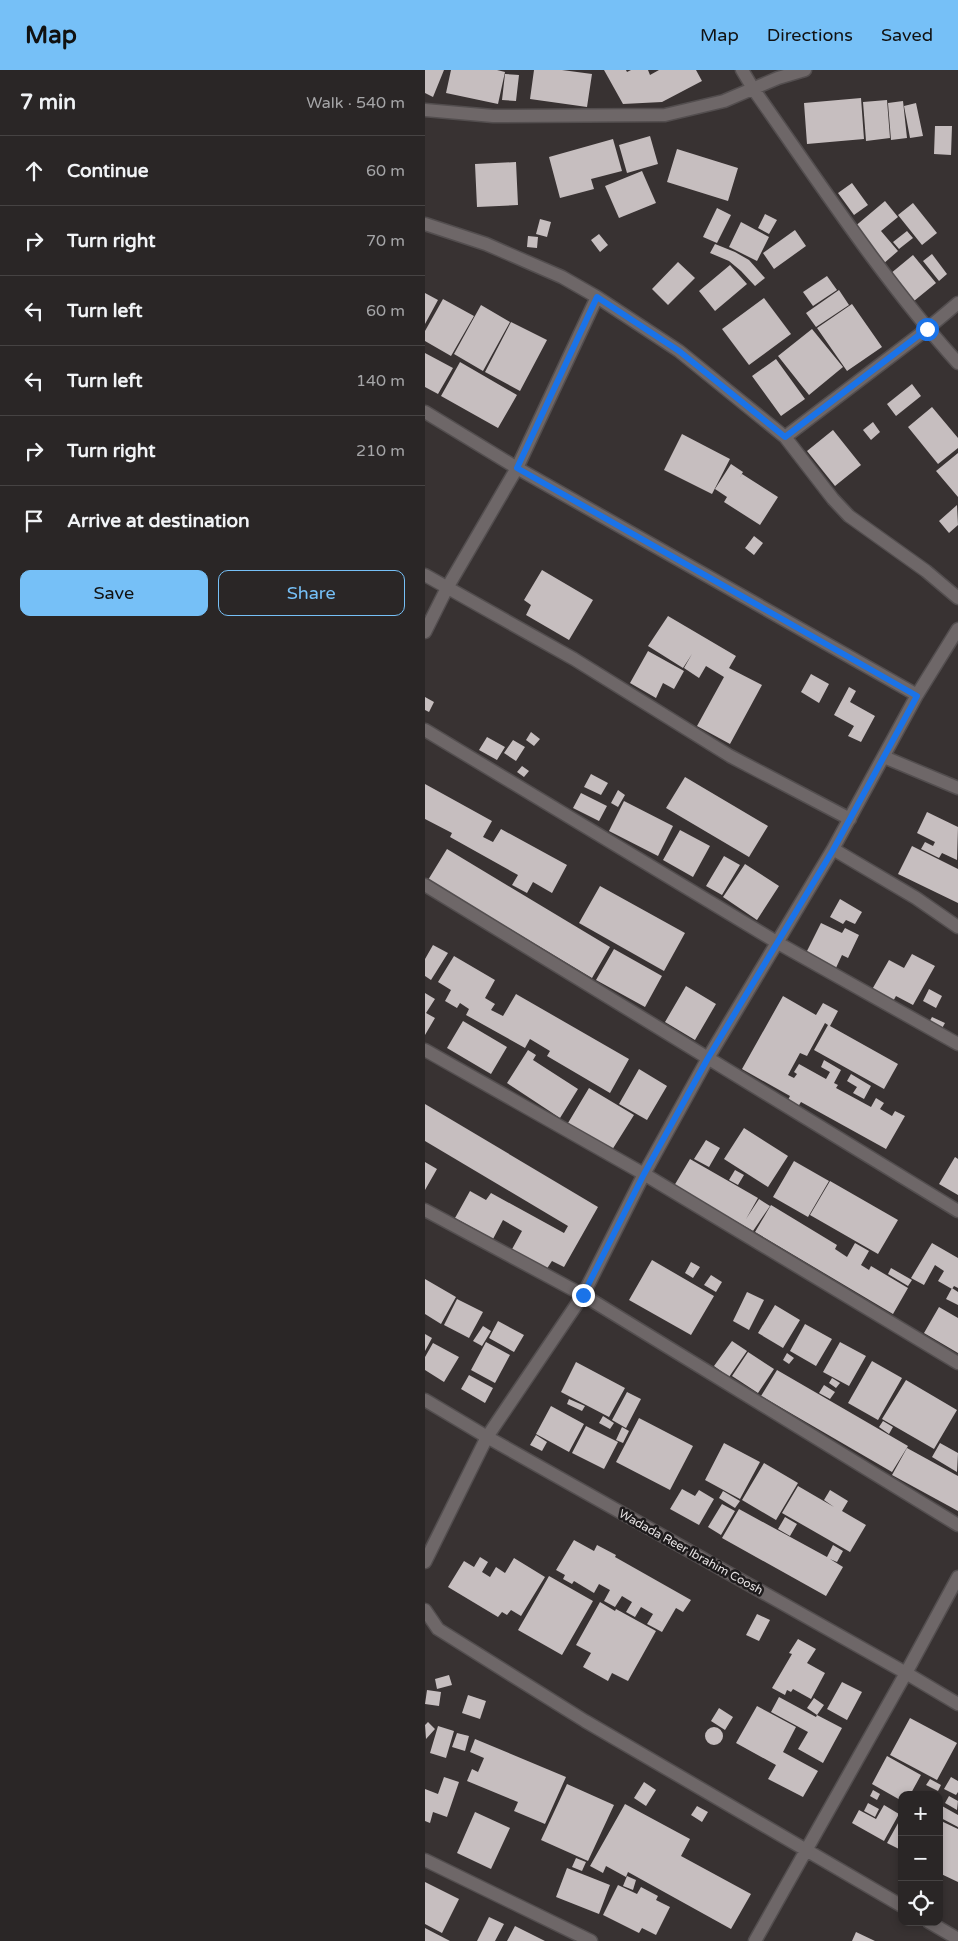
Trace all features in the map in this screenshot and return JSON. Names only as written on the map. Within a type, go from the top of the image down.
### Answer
[{"type":"street","points":[[743,70],[754,90],[852,228],[927,329],[958,363]]},
{"type":"street","points":[[425,110],[493,116],[665,115],[707,106],[754,90],[778,78],[805,70]]},
{"type":"street","points":[[425,224],[486,244],[529,261],[562,277],[597,297],[679,351],[785,437],[833,499],[849,516],[926,571],[958,598]]},
{"type":"street","points":[[425,632],[447,588],[517,468],[597,297]]},
{"type":"street","points":[[785,437],[927,329],[958,303]]},
{"type":"street","points":[[425,412],[517,468],[917,696]]},
{"type":"street","points":[[425,576],[574,659],[730,756],[850,819]]},
{"type":"street","points":[[425,1562],[487,1438],[583,1295],[644,1174],[708,1058],[833,850],[917,696],[958,629]]},
{"type":"street","points":[[425,730],[778,943],[958,1044]]},
{"type":"street","points":[[884,757],[958,788]]},
{"type":"street","points":[[833,850],[916,898],[958,927]]},
{"type":"street","points":[[425,885],[958,1211]]},
{"type":"street","points":[[425,1050],[644,1174],[958,1364]]},
{"type":"street","points":[[425,1210],[583,1295],[958,1525]]},
{"type":"street","name":"Wadada Reer Ibrahim Coosh","points":[[425,1400],[487,1438],[958,1704]]},
{"type":"street","points":[[755,1941],[958,1577]]},
{"type":"street","points":[[425,1610],[438,1629],[585,1721],[898,1904]]},
{"type":"street","points":[[425,1860],[591,1941]]},
{"type":"street","points":[[936,1926],[958,1939]]},
{"type":"building","points":[[425,70],[444,70],[433,97],[425,93]]},
{"type":"building","points":[[451,70],[497,70],[505,72],[498,104],[446,93]]},
{"type":"building","points":[[534,70],[562,70],[592,74],[587,107],[530,99]]},
{"type":"building","points":[[604,70],[626,70],[627,72],[631,70],[648,70],[650,75],[659,70],[696,70],[702,81],[662,102],[623,104]]},
{"type":"building","points":[[505,74],[519,75],[516,101],[502,100]]},
{"type":"building","points":[[861,98],[864,139],[807,144],[804,103]]},
{"type":"building","points":[[887,100],[890,138],[866,141],[863,102]]},
{"type":"building","points":[[903,101],[907,138],[891,140],[888,103]]},
{"type":"building","points":[[916,103],[923,136],[910,138],[904,106]]},
{"type":"building","points":[[935,126],[952,126],[951,155],[934,154]]},
{"type":"building","points":[[650,136],[658,164],[627,173],[619,145]]},
{"type":"building","points":[[613,139],[622,171],[591,179],[594,189],[560,198],[549,157]]},
{"type":"building","points":[[677,149],[738,168],[728,201],[667,182]]},
{"type":"building","points":[[516,162],[518,205],[477,207],[475,164]]},
{"type":"building","points":[[642,171],[656,203],[619,218],[605,186]]},
{"type":"building","points":[[852,183],[868,205],[854,215],[838,193]]},
{"type":"building","points":[[885,201],[898,217],[881,231],[898,251],[883,264],[853,228]]},
{"type":"building","points":[[913,203],[937,233],[922,245],[898,215]]},
{"type":"building","points":[[717,208],[731,215],[717,243],[703,237]]},
{"type":"building","points":[[765,214],[777,220],[769,234],[758,228]]},
{"type":"building","points":[[540,219],[551,222],[547,237],[536,234]]},
{"type":"building","points":[[741,222],[769,237],[757,261],[729,247]]},
{"type":"building","points":[[795,230],[806,246],[774,269],[763,253]]},
{"type":"building","points":[[907,231],[913,238],[899,249],[893,242]]},
{"type":"building","points":[[599,234],[608,245],[600,252],[591,240]]},
{"type":"building","points":[[528,236],[538,237],[537,248],[527,247]]},
{"type":"building","points":[[715,244],[749,260],[765,278],[755,286],[729,261],[710,253]]},
{"type":"building","points":[[932,254],[947,274],[939,281],[923,261]]},
{"type":"building","points":[[913,255],[936,283],[914,301],[890,274]]},
{"type":"building","points":[[678,262],[695,278],[668,305],[652,289]]},
{"type":"building","points":[[730,265],[747,284],[715,311],[699,291]]},
{"type":"building","points":[[827,276],[837,290],[813,306],[803,292]]},
{"type":"building","points":[[839,290],[849,305],[816,327],[806,313]]},
{"type":"building","points":[[425,293],[438,300],[425,324]]},
{"type":"building","points":[[764,298],[791,334],[749,365],[722,329]]},
{"type":"building","points":[[443,299],[474,316],[451,356],[425,341],[425,331]]},
{"type":"building","points":[[852,304],[882,347],[847,371],[817,328]]},
{"type":"building","points":[[481,305],[510,322],[483,371],[454,354]]},
{"type":"building","points":[[511,322],[547,340],[520,391],[485,372]]},
{"type":"building","points":[[812,329],[843,367],[809,395],[778,356]]},
{"type":"building","points":[[425,353],[453,368],[438,394],[425,387]]},
{"type":"building","points":[[776,359],[805,399],[781,416],[752,376]]},
{"type":"building","points":[[460,362],[517,395],[498,428],[441,396]]},
{"type":"building","points":[[912,384],[921,396],[896,416],[887,404]]},
{"type":"building","points":[[932,407],[958,438],[958,448],[938,464],[908,427]]},
{"type":"building","points":[[873,422],[880,432],[871,440],[863,430]]},
{"type":"building","points":[[833,430],[861,465],[835,486],[807,451]]},
{"type":"building","points":[[682,434],[730,459],[712,494],[664,470]]},
{"type":"building","points":[[958,453],[958,497],[936,471]]},
{"type":"building","points":[[731,464],[743,472],[739,479],[742,474],[778,497],[760,525],[724,502],[727,497],[715,489]]},
{"type":"building","points":[[957,505],[958,525],[949,533],[939,521]]},
{"type":"building","points":[[754,536],[763,543],[754,555],[745,548]]},
{"type":"building","points":[[542,570],[593,600],[569,640],[526,615],[531,605],[524,600]]},
{"type":"building","points":[[668,616],[736,656],[729,668],[762,685],[730,744],[697,726],[724,677],[706,666],[699,678],[684,668],[692,654],[683,668],[648,646]]},
{"type":"building","points":[[648,651],[684,671],[674,689],[663,683],[656,698],[630,683]]},
{"type":"building","points":[[811,674],[829,684],[819,703],[801,692]]},
{"type":"building","points":[[849,687],[856,691],[850,702],[875,716],[861,742],[848,736],[854,726],[834,715]]},
{"type":"building","points":[[425,697],[434,702],[429,712],[425,710]]},
{"type":"building","points":[[531,732],[540,739],[534,746],[526,740]]},
{"type":"building","points":[[487,737],[505,747],[497,760],[479,750]]},
{"type":"building","points":[[513,740],[525,747],[516,761],[504,753]]},
{"type":"building","points":[[522,766],[529,771],[524,777],[517,772]]},
{"type":"building","points":[[591,774],[608,783],[601,795],[584,787]]},
{"type":"building","points":[[685,777],[768,826],[749,857],[666,808]]},
{"type":"building","points":[[425,784],[492,821],[483,837],[493,842],[501,829],[567,865],[552,893],[533,882],[527,893],[512,885],[518,875],[450,837],[452,833],[425,819]]},
{"type":"building","points":[[618,790],[625,795],[618,807],[611,803]]},
{"type":"building","points":[[581,793],[607,806],[599,821],[573,808]]},
{"type":"building","points":[[624,801],[673,826],[658,856],[609,831]]},
{"type":"building","points":[[927,812],[958,827],[957,860],[942,853],[939,858],[921,849],[925,842],[933,846],[935,842],[917,833]]},
{"type":"building","points":[[680,830],[710,846],[693,877],[663,860]]},
{"type":"building","points":[[912,846],[958,869],[958,903],[898,874]]},
{"type":"building","points":[[447,849],[610,947],[592,978],[428,880]]},
{"type":"building","points":[[724,856],[740,865],[722,895],[706,886]]},
{"type":"building","points":[[745,864],[779,886],[757,920],[723,897]]},
{"type":"building","points":[[600,886],[685,933],[664,971],[579,923]]},
{"type":"building","points":[[840,899],[862,912],[855,924],[846,920],[843,924],[830,917]]},
{"type":"building","points":[[821,923],[842,933],[845,928],[859,935],[848,958],[842,955],[835,970],[805,955]]},
{"type":"building","points":[[433,945],[448,953],[431,980],[425,976],[425,959]]},
{"type":"building","points":[[614,949],[662,976],[645,1007],[596,980]]},
{"type":"building","points":[[912,954],[935,966],[913,1005],[896,996],[891,1005],[870,993],[889,960],[904,968]]},
{"type":"building","points":[[454,956],[495,980],[485,998],[495,1004],[491,1010],[503,1016],[516,994],[629,1059],[610,1093],[547,1056],[550,1051],[530,1039],[525,1048],[466,1015],[469,1009],[460,1003],[457,1008],[445,1001],[451,990],[438,982]]},
{"type":"building","points":[[686,986],[716,1004],[695,1040],[665,1022]]},
{"type":"building","points":[[929,989],[942,996],[936,1008],[923,1001]]},
{"type":"building","points":[[425,993],[435,999],[426,1013],[435,1018],[425,1035]]},
{"type":"building","points":[[783,996],[816,1015],[823,1003],[838,1011],[830,1026],[898,1064],[884,1089],[814,1050],[828,1025],[825,1023],[807,1056],[800,1053],[788,1075],[794,1078],[797,1074],[794,1072],[799,1064],[826,1079],[830,1072],[821,1067],[824,1060],[841,1070],[834,1083],[838,1085],[836,1088],[871,1107],[876,1098],[884,1103],[880,1109],[892,1116],[895,1111],[905,1116],[886,1149],[801,1102],[796,1110],[786,1104],[790,1096],[742,1069]]},
{"type":"building","points":[[932,1017],[945,1023],[940,1032],[927,1026]]},
{"type":"building","points":[[463,1021],[507,1047],[491,1074],[447,1048]]},
{"type":"building","points":[[528,1050],[536,1055],[533,1060],[578,1089],[560,1118],[507,1083]]},
{"type":"building","points":[[639,1069],[667,1086],[647,1120],[619,1104]]},
{"type":"building","points":[[851,1074],[871,1086],[864,1099],[853,1093],[857,1087],[847,1081]]},
{"type":"building","points":[[589,1088],[634,1115],[612,1150],[568,1123]]},
{"type":"building","points":[[425,1104],[598,1207],[564,1267],[552,1261],[546,1270],[511,1251],[522,1231],[503,1220],[493,1239],[455,1218],[470,1191],[486,1200],[491,1193],[564,1233],[568,1226],[425,1141]]},
{"type":"building","points":[[744,1128],[788,1156],[768,1187],[724,1159]]},
{"type":"building","points":[[706,1140],[720,1148],[709,1167],[694,1159]]},
{"type":"building","points":[[955,1157],[958,1159],[958,1195],[939,1184]]},
{"type":"building","points":[[690,1159],[758,1198],[746,1219],[759,1199],[770,1206],[753,1231],[674,1186]]},
{"type":"building","points":[[794,1161],[829,1181],[808,1217],[773,1197]]},
{"type":"building","points":[[425,1162],[437,1169],[425,1190]]},
{"type":"building","points":[[735,1170],[744,1175],[738,1185],[729,1180]]},
{"type":"building","points":[[830,1181],[898,1220],[878,1254],[810,1215]]},
{"type":"building","points":[[771,1205],[837,1245],[835,1249],[847,1257],[855,1243],[869,1251],[861,1265],[869,1270],[871,1266],[908,1288],[893,1314],[755,1232]]},
{"type":"building","points":[[932,1243],[958,1258],[958,1288],[954,1286],[952,1289],[938,1281],[944,1271],[935,1265],[924,1285],[911,1278]]},
{"type":"building","points":[[652,1260],[714,1296],[691,1335],[629,1300]]},
{"type":"building","points":[[691,1262],[700,1267],[693,1278],[685,1273]]},
{"type":"building","points":[[891,1268],[912,1280],[908,1286],[888,1274]]},
{"type":"building","points":[[711,1275],[722,1282],[716,1292],[704,1285]]},
{"type":"building","points":[[425,1279],[456,1297],[441,1324],[425,1314]]},
{"type":"building","points":[[952,1288],[958,1292],[958,1305],[946,1299]]},
{"type":"building","points":[[747,1292],[764,1300],[749,1330],[733,1321]]},
{"type":"building","points":[[457,1299],[483,1312],[469,1338],[444,1325]]},
{"type":"building","points":[[775,1305],[800,1320],[783,1348],[758,1333]]},
{"type":"building","points":[[939,1307],[958,1318],[958,1353],[924,1333]]},
{"type":"building","points":[[498,1321],[524,1335],[514,1352],[489,1338]]},
{"type":"building","points":[[805,1324],[832,1339],[816,1366],[790,1351]]},
{"type":"building","points":[[483,1326],[491,1331],[482,1346],[473,1341]]},
{"type":"building","points":[[425,1334],[432,1338],[425,1351]]},
{"type":"building","points":[[732,1341],[747,1351],[729,1377],[714,1366]]},
{"type":"building","points":[[486,1342],[510,1355],[495,1383],[471,1370]]},
{"type":"building","points":[[840,1342],[866,1356],[849,1386],[823,1372]]},
{"type":"building","points":[[433,1343],[459,1357],[444,1382],[425,1370],[425,1357]]},
{"type":"building","points":[[748,1352],[774,1369],[758,1393],[732,1376]]},
{"type":"building","points":[[787,1353],[794,1358],[789,1364],[783,1360]]},
{"type":"building","points":[[872,1361],[902,1378],[878,1420],[848,1403]]},
{"type":"building","points":[[576,1362],[625,1388],[609,1417],[561,1392]]},
{"type":"building","points":[[777,1370],[908,1446],[892,1472],[761,1396]]},
{"type":"building","points":[[469,1375],[493,1388],[485,1403],[461,1389]]},
{"type":"building","points":[[832,1378],[840,1383],[836,1388],[829,1383]]},
{"type":"building","points":[[906,1380],[957,1410],[934,1449],[882,1419]]},
{"type":"building","points":[[824,1385],[835,1392],[830,1399],[819,1393]]},
{"type":"building","points":[[627,1392],[641,1399],[626,1428],[612,1420]]},
{"type":"building","points":[[569,1399],[585,1406],[582,1411],[567,1404]]},
{"type":"building","points":[[551,1406],[584,1424],[569,1452],[536,1434]]},
{"type":"building","points":[[603,1416],[614,1423],[610,1429],[599,1423]]},
{"type":"building","points":[[639,1418],[693,1446],[670,1490],[616,1462]]},
{"type":"building","points":[[883,1421],[893,1427],[889,1434],[879,1427]]},
{"type":"building","points":[[586,1426],[618,1442],[604,1469],[572,1453]]},
{"type":"building","points":[[622,1427],[629,1431],[623,1443],[616,1440]]},
{"type":"building","points":[[536,1435],[547,1442],[542,1451],[530,1445]]},
{"type":"building","points":[[724,1443],[760,1462],[740,1499],[705,1480]]},
{"type":"building","points":[[940,1443],[958,1453],[957,1472],[932,1457]]},
{"type":"building","points":[[907,1448],[958,1476],[958,1511],[892,1475]]},
{"type":"building","points":[[764,1463],[798,1483],[776,1520],[742,1500]]},
{"type":"building","points":[[798,1486],[834,1507],[824,1500],[830,1490],[848,1501],[842,1511],[866,1525],[850,1552],[782,1513]]},
{"type":"building","points":[[682,1489],[695,1496],[699,1490],[714,1499],[699,1525],[670,1509]]},
{"type":"building","points":[[723,1491],[740,1501],[735,1508],[719,1498]]},
{"type":"building","points":[[722,1504],[735,1511],[721,1535],[708,1527]]},
{"type":"building","points":[[739,1509],[827,1557],[833,1545],[843,1551],[837,1562],[830,1559],[843,1567],[826,1596],[722,1538]]},
{"type":"building","points":[[785,1517],[797,1524],[790,1536],[778,1529]]},
{"type":"building","points":[[574,1540],[594,1551],[597,1545],[691,1600],[683,1612],[676,1608],[662,1632],[647,1624],[653,1614],[641,1607],[635,1617],[626,1612],[632,1602],[622,1596],[615,1607],[604,1601],[610,1590],[599,1584],[594,1593],[574,1581],[572,1584],[563,1579],[565,1575],[556,1570]]},
{"type":"building","points":[[480,1557],[488,1562],[482,1572],[490,1577],[496,1567],[505,1573],[514,1558],[545,1577],[521,1616],[511,1610],[507,1615],[502,1612],[498,1617],[448,1587],[464,1561],[474,1567]]},
{"type":"building","points":[[549,1576],[593,1601],[562,1655],[518,1630]]},
{"type":"building","points":[[600,1602],[656,1631],[628,1681],[612,1673],[608,1681],[583,1667],[591,1653],[576,1645]]},
{"type":"building","points":[[757,1614],[770,1620],[759,1641],[746,1635]]},
{"type":"building","points":[[798,1639],[816,1649],[807,1663],[825,1673],[811,1699],[793,1689],[791,1692],[787,1690],[785,1695],[772,1688],[792,1654],[789,1653]]},
{"type":"building","points":[[449,1675],[452,1685],[437,1689],[435,1679]]},
{"type":"building","points":[[842,1682],[862,1692],[847,1720],[827,1709]]},
{"type":"building","points":[[427,1690],[441,1692],[439,1706],[425,1704]]},
{"type":"building","points":[[468,1695],[486,1701],[480,1719],[462,1713]]},
{"type":"building","points":[[779,1697],[816,1717],[817,1715],[842,1728],[823,1763],[798,1749],[808,1732],[771,1712]]},
{"type":"building","points":[[814,1698],[824,1705],[817,1715],[807,1708]]},
{"type":"building","points":[[757,1706],[796,1727],[783,1752],[818,1771],[803,1797],[768,1779],[776,1765],[736,1743]]},
{"type":"building","points":[[719,1708],[733,1717],[725,1730],[711,1721]]},
{"type":"building","points":[[910,1718],[957,1743],[937,1780],[890,1755]]},
{"type":"building","points":[[428,1722],[435,1729],[426,1739],[425,1725]]},
{"type":"building","points":[[438,1726],[454,1731],[446,1758],[430,1753]]},
{"type":"building","points":[[714,1727],[720,1730],[723,1736],[720,1742],[714,1745],[708,1742],[705,1736],[708,1730]]},
{"type":"building","points":[[457,1733],[469,1736],[465,1751],[452,1747]]},
{"type":"building","points":[[475,1739],[566,1777],[545,1824],[514,1811],[518,1802],[467,1781],[472,1769],[478,1772],[484,1758],[470,1752]]},
{"type":"building","points":[[887,1756],[921,1775],[912,1791],[898,1791],[898,1799],[872,1784]]},
{"type":"building","points":[[444,1777],[459,1782],[447,1817],[433,1812],[430,1823],[425,1821],[425,1789],[438,1794]]},
{"type":"building","points":[[951,1777],[958,1781],[958,1792],[956,1795],[944,1789]]},
{"type":"building","points":[[930,1779],[941,1785],[938,1791],[926,1785]]},
{"type":"building","points":[[644,1782],[656,1790],[646,1806],[634,1798]]},
{"type":"building","points":[[567,1784],[614,1805],[588,1861],[541,1840]]},
{"type":"building","points":[[873,1790],[880,1794],[877,1800],[870,1796]]},
{"type":"building","points":[[949,1796],[958,1801],[957,1810],[945,1803]]},
{"type":"building","points":[[868,1803],[879,1809],[875,1817],[864,1811]]},
{"type":"building","points":[[625,1804],[690,1839],[681,1856],[751,1894],[731,1929],[628,1872],[626,1877],[606,1866],[603,1873],[590,1866]]},
{"type":"building","points":[[884,1805],[898,1813],[884,1841],[852,1823],[859,1810],[876,1819]]},
{"type":"building","points":[[697,1806],[708,1812],[702,1822],[691,1815]]},
{"type":"building","points":[[943,1807],[958,1815],[958,1827],[943,1819]]},
{"type":"building","points":[[475,1812],[510,1828],[491,1869],[457,1853]]},
{"type":"building","points":[[943,1822],[958,1829],[958,1882],[943,1875]]},
{"type":"building","points":[[898,1823],[898,1848],[887,1843]]},
{"type":"building","points":[[576,1858],[586,1862],[582,1871],[572,1867]]},
{"type":"building","points":[[567,1868],[610,1885],[599,1914],[556,1897]]},
{"type":"building","points":[[627,1876],[636,1880],[633,1890],[623,1886]]},
{"type":"building","points":[[425,1882],[459,1899],[442,1933],[425,1924]]},
{"type":"building","points":[[618,1885],[637,1894],[641,1887],[658,1896],[656,1900],[670,1907],[656,1935],[642,1928],[639,1933],[603,1915]]},
{"type":"building","points":[[489,1917],[504,1924],[495,1941],[477,1941]]},
{"type":"building","points":[[515,1926],[545,1941],[507,1941]]},
{"type":"building","points":[[425,1928],[450,1941],[425,1941]]},
{"type":"building","points":[[856,1932],[875,1941],[852,1941]]},
{"type":"route","points":[[583,1295],[644,1174],[708,1058],[833,850],[917,696],[517,468],[597,297],[679,351],[785,437],[927,329]]}]
